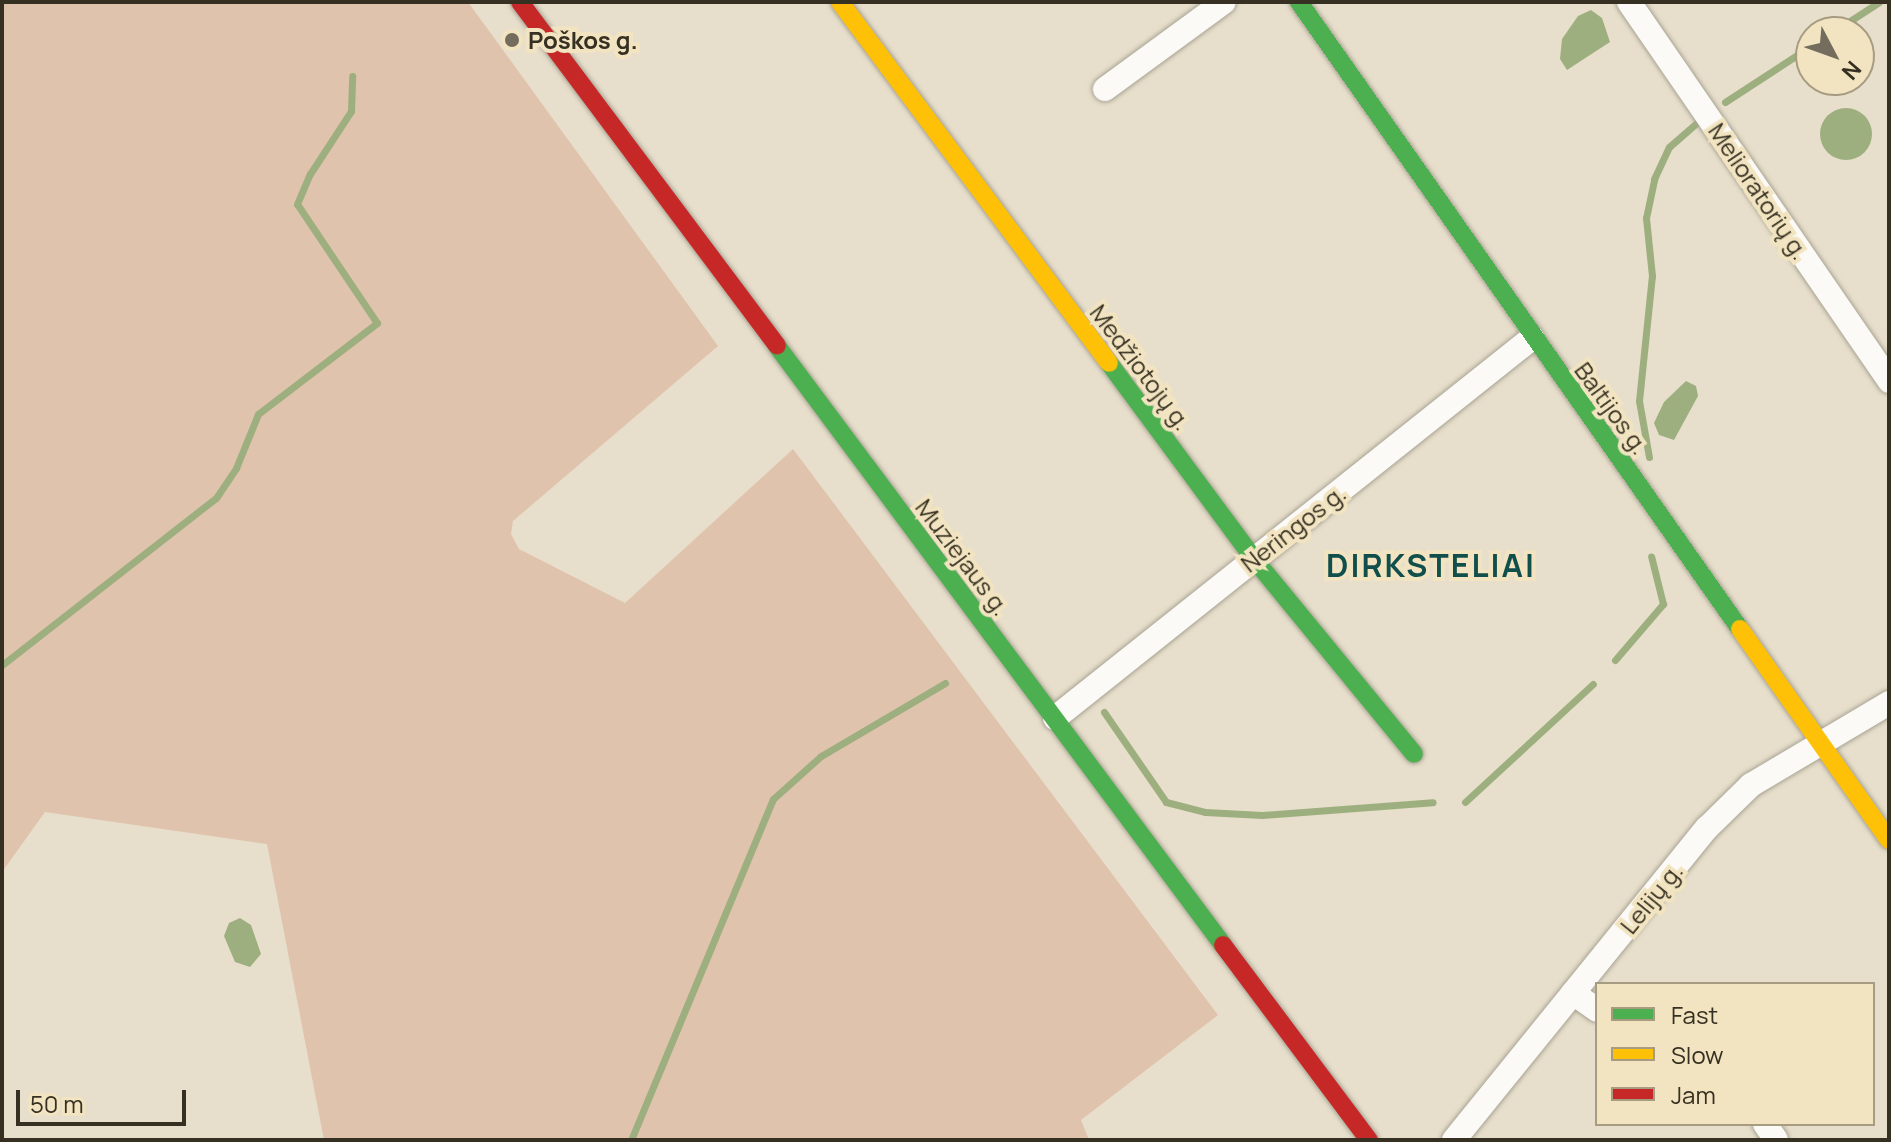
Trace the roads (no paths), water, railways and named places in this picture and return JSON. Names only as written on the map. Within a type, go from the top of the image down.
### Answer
[{"type":"street","name":"Muziejaus g.","points":[[520,2],[1369,1140]]},
{"type":"street","name":"Medžiotojų g.","points":[[840,2],[1254,559],[1414,754]]},
{"type":"street","points":[[1105,89],[1224,2]]},
{"type":"street","name":"Baltijos g.","points":[[1299,2],[1532,338],[1889,840]]},
{"type":"street","name":"Melioratorių g.","points":[[1629,2],[1889,381]]},
{"type":"street","name":"Neringos g.","points":[[1055,718],[1532,338]]},
{"type":"street","name":"Lelijų g.","points":[[1454,1140],[1707,828],[1751,785],[1889,703]]},
{"type":"street","points":[[1573,993],[1595,1009]]},
{"type":"waterway","points":[[1858,16],[1879,2]]},
{"type":"waterway","points":[[1725,102],[1795,56]]},
{"type":"waterway","points":[[2,665],[216,498],[236,468],[258,414],[377,323],[297,204],[310,174],[351,111],[352,76]]},
{"type":"waterway","points":[[1649,457],[1639,401],[1652,276],[1646,218],[1654,179],[1669,147],[1697,123]]},
{"type":"waterway","points":[[1615,660],[1663,604],[1651,556]]},
{"type":"waterway","points":[[631,1140],[773,799],[821,756],[945,683]]},
{"type":"waterway","points":[[1465,802],[1593,684]]},
{"type":"waterway","points":[[1104,712],[1166,802],[1205,812],[1262,815],[1433,802]]},
{"type":"place","name":"Poškos g.","points":[[512,40]]},
{"type":"district","name":"DIRKSTELIAI","points":[[1431,565]]}]
